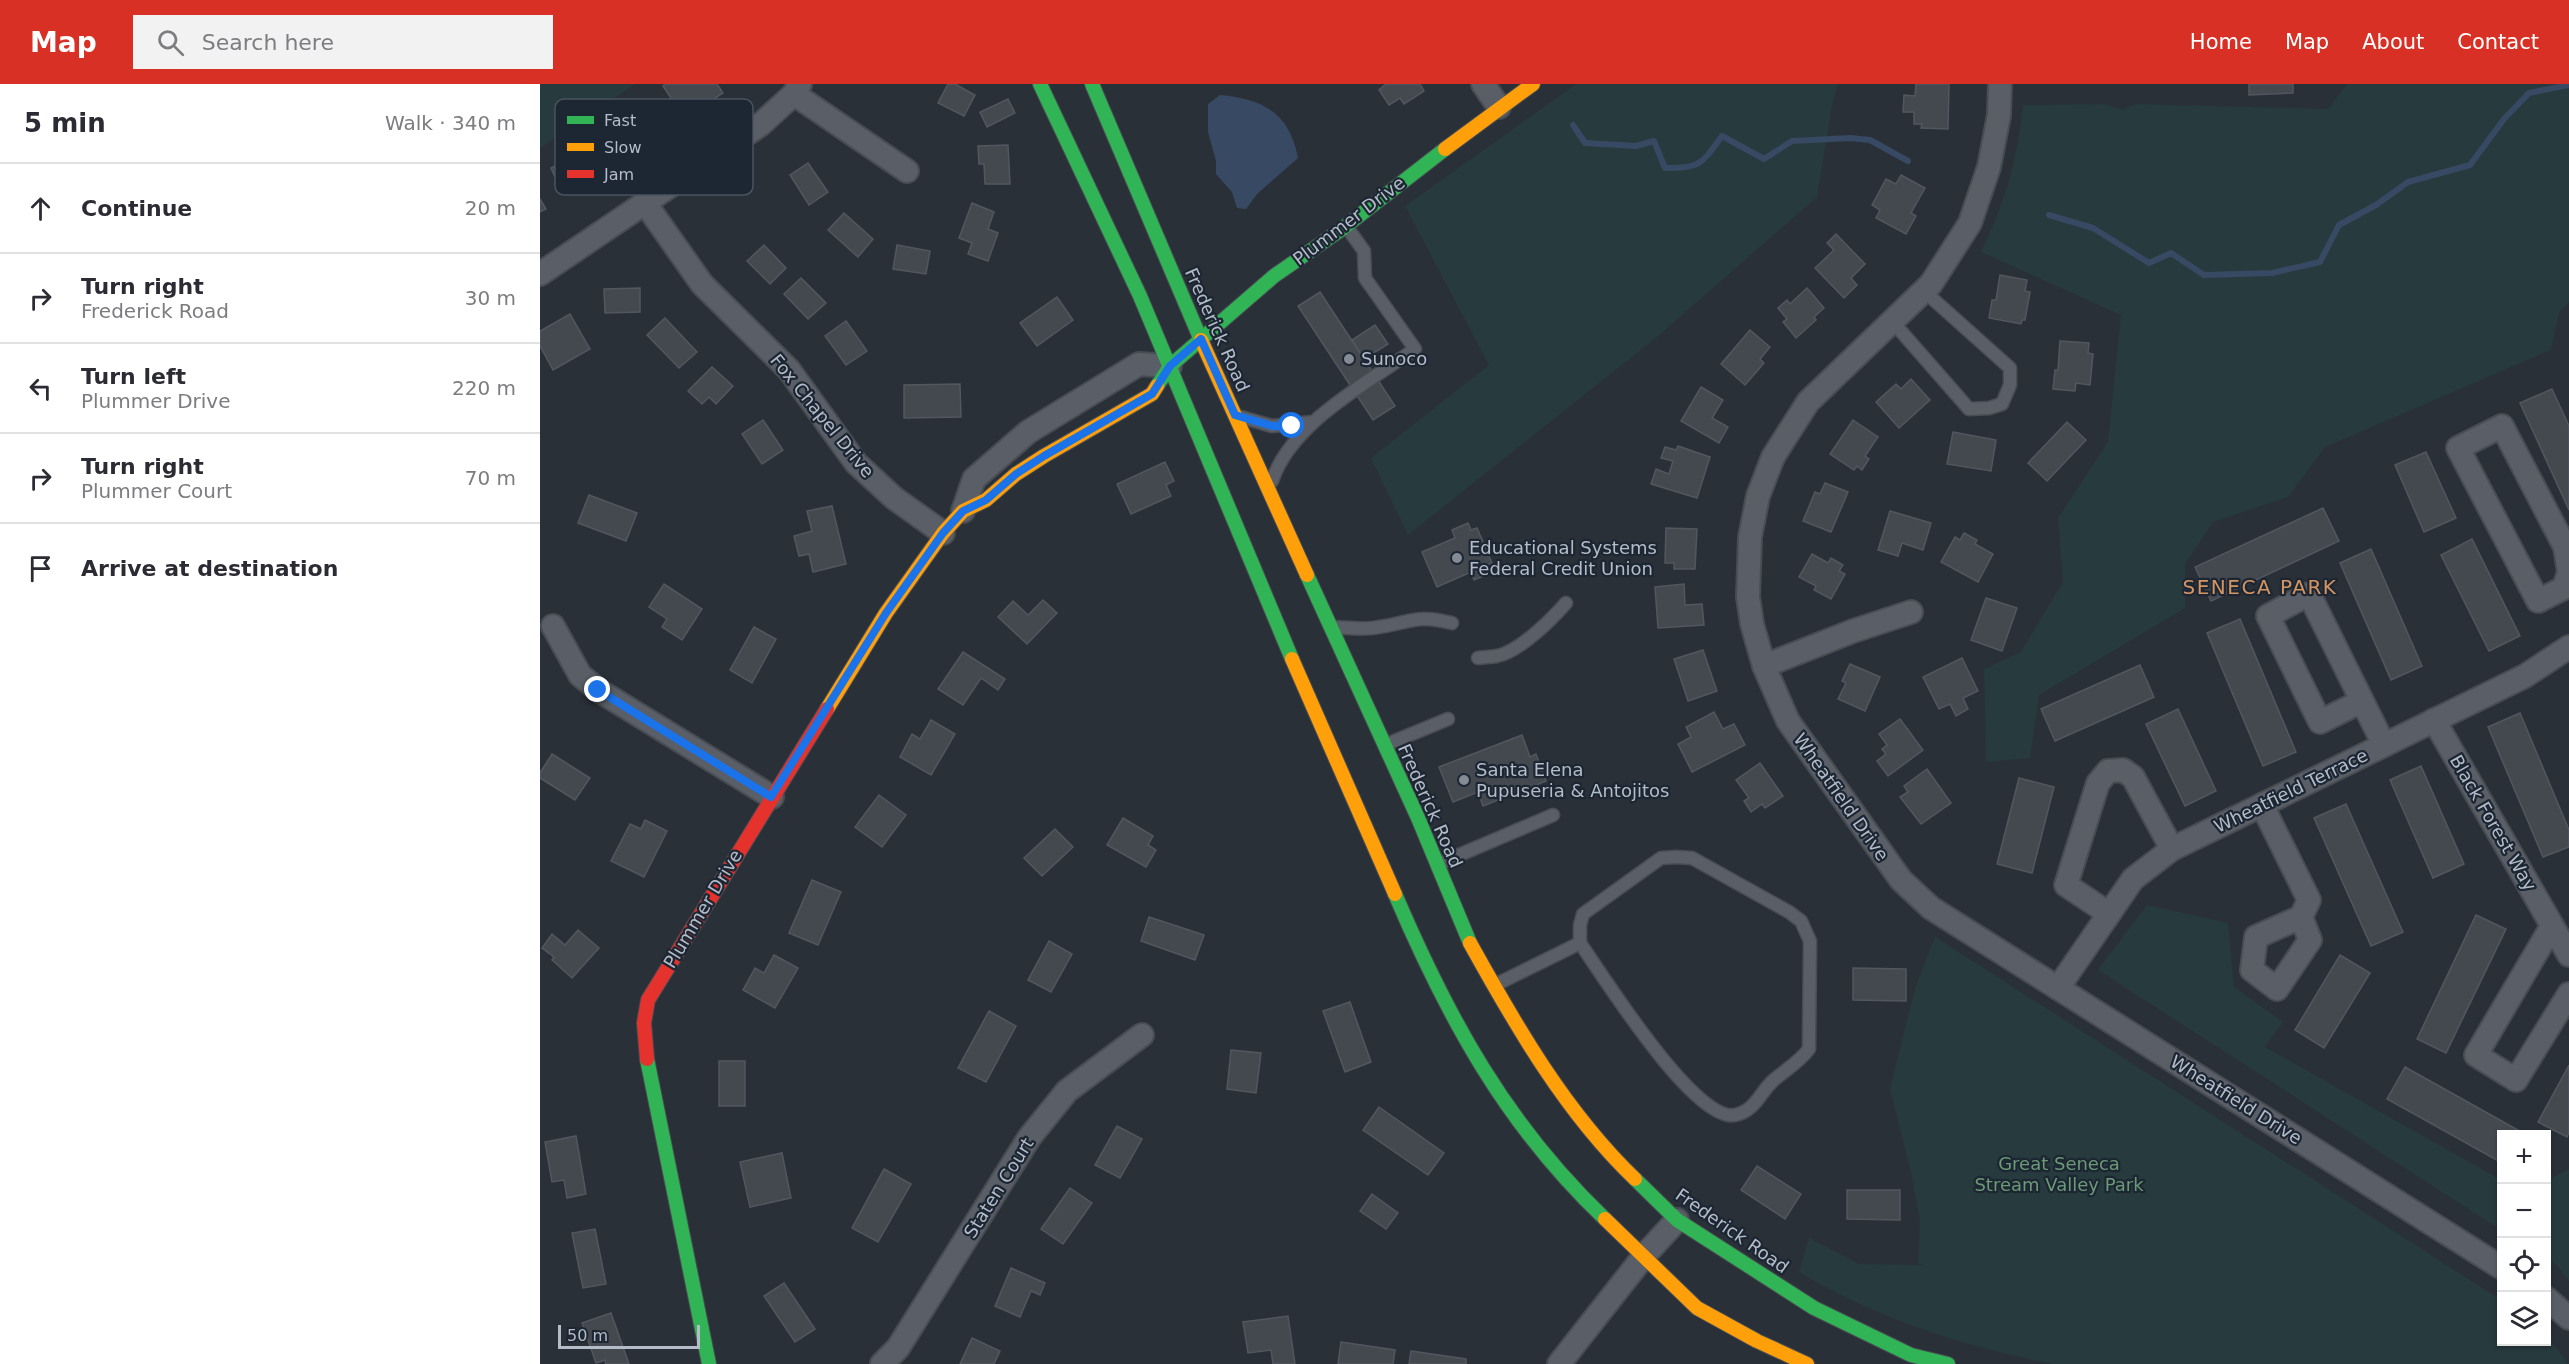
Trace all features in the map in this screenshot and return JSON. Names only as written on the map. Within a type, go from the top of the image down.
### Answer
[{"type":"main road","points":[[1040,84],[1140,296],[1266,602],[1354,797],[1426,967],[1464,1038],[1508,1108],[1554,1168],[1697,1308],[1756,1341],[1807,1364]]},
{"type":"main road","name":"Frederick Road","points":[[1092,84],[1201,339],[1384,745],[1467,938],[1512,1018],[1577,1113],[1627,1172],[1677,1220],[1814,1308],[1911,1355],[1948,1364]]},
{"type":"main road","name":"Plummer Drive","points":[[709,1364],[645,1049],[644,1023],[648,1000],[886,613],[943,533],[963,511],[986,500],[1016,474],[1044,456],[1152,394],[1170,366],[1274,276],[1346,225],[1499,106],[1533,84]]},
{"type":"street","points":[[1484,84],[1499,106]]},
{"type":"street","name":"Wheatfield Drive","points":[[2000,84],[1998,115],[1989,167],[1970,223],[1931,284],[1808,402],[1773,457],[1758,496],[1750,537],[1748,597],[1752,624],[1764,666],[1788,721],[1901,880],[1931,908],[2497,1265]]},
{"type":"street","points":[[753,130],[797,89],[907,171]]},
{"type":"street","points":[[540,274],[658,195]]},
{"type":"street","name":"Fox Chapel Drive","points":[[645,204],[702,284],[789,370],[856,463],[894,498],[943,533]]},
{"type":"street","name":"Plummer Drive","points":[[963,511],[975,479],[1028,432],[1139,363],[1170,366]]},
{"type":"street","points":[[2502,426],[2565,547],[2569,572],[2566,590],[2538,602],[2458,448],[2502,426]]},
{"type":"street","points":[[2362,701],[2320,722],[2268,616],[2309,594],[2384,745]]},
{"type":"street","points":[[1764,666],[1853,631],[1911,612]]},
{"type":"street","points":[[554,627],[580,675],[598,690],[771,797]]},
{"type":"street","name":"Wheatfield Terrace","points":[[2058,988],[2133,879],[2172,849],[2525,676],[2569,647]]},
{"type":"street","name":"Black Forest Way","points":[[2434,720],[2569,955]]},
{"type":"street","points":[[2108,913],[2066,885],[2098,783],[2108,771],[2122,770],[2133,777],[2172,849]]},
{"type":"street","points":[[2262,805],[2308,900],[2301,917]]},
{"type":"street","points":[[2552,926],[2476,1056],[2516,1080],[2569,994]]},
{"type":"street","name":"Staten Court","points":[[882,1364],[898,1348],[1029,1138],[1067,1091],[1142,1035]]},
{"type":"street","points":[[1559,1364],[1644,1256],[1677,1220]]},
{"type":"street","points":[[2551,1302],[2569,1318]]},
{"type":"lane","points":[[1268,490],[1277,467],[1295,439],[1313,422],[1415,349],[1365,278],[1364,251],[1346,225]]},
{"type":"lane","points":[[1892,321],[1969,409],[1989,408],[2002,404],[2010,385],[2010,368],[1924,291]]},
{"type":"lane","points":[[1235,415],[1272,426],[1313,422]]},
{"type":"lane","points":[[1478,658],[1498,656],[1512,649],[1551,620],[1566,603]]},
{"type":"lane","points":[[1330,627],[1361,629],[1381,627],[1414,618],[1430,618],[1452,623]]},
{"type":"lane","points":[[1384,745],[1448,719]]},
{"type":"lane","points":[[1437,865],[1553,815]]},
{"type":"lane","points":[[1661,858],[1692,858],[1801,921],[1810,941],[1809,1049],[1800,1061],[1773,1080],[1751,1108],[1735,1115],[1717,1113],[1696,1097],[1657,1053],[1580,943],[1580,925],[1583,914],[1661,858]]},
{"type":"lane","points":[[1494,986],[1580,943]]},
{"type":"green space","points":[[540,84],[635,84],[613,99],[555,99],[555,138],[540,148]]},
{"type":"green space","points":[[1576,84],[1838,84],[1833,100],[1817,197],[1657,337],[1408,535],[1371,458],[1489,365],[1405,206]]},
{"type":"green space","points":[[2347,84],[2569,84],[2569,302],[2559,312],[2551,350],[2325,447],[2288,497],[2213,522],[2185,564],[2185,608],[2039,695],[2030,758],[1986,762],[1984,669],[2021,652],[2063,582],[2058,518],[2108,442],[2121,315],[1981,252],[1997,215],[2014,163],[2023,105],[2104,104],[2123,110],[2136,104],[2328,109]]},
{"type":"green space","points":[[2147,905],[2228,923],[2234,987],[2283,1022],[2265,1047],[2497,1178],[2497,1227],[2098,970]]},
{"type":"green space","name":"Great Seneca Stream Valley Park","points":[[1935,937],[2497,1297],[2497,1346],[2551,1346],[2551,1341],[2568,1364],[2053,1364],[1986,1349],[1921,1329],[1859,1304],[1799,1272],[1809,1238],[1859,1264],[1924,1265],[1918,1263],[1920,1221],[1911,1172],[1890,1089],[1915,988]]},
{"type":"green space","points":[[2569,1169],[2569,1281],[2557,1265],[2551,1261],[2551,1178]]},
{"type":"water","points":[[1220,95],[1249,100],[1272,111],[1288,130],[1298,158],[1257,194],[1246,209],[1237,208],[1232,192],[1216,174],[1216,161],[1208,132],[1208,104]]},
{"type":"building","points":[[666,84],[717,84],[723,93],[714,99],[672,99],[663,86]]},
{"type":"building","points":[[948,84],[955,84],[975,95],[964,116],[938,103]]},
{"type":"building","points":[[1386,84],[1420,84],[1424,91],[1404,104],[1400,98],[1389,105],[1379,90]]},
{"type":"building","points":[[1916,84],[1949,84],[1948,129],[1921,128],[1922,124],[1914,124],[1914,112],[1903,112],[1904,95],[1915,96]]},
{"type":"building","points":[[2249,84],[2293,84],[2293,93],[2249,95]]},
{"type":"building","points":[[1008,99],[1015,113],[987,127],[980,112]]},
{"type":"building","points":[[1008,145],[1010,184],[985,184],[984,164],[979,164],[978,146]]},
{"type":"building","points":[[808,163],[828,192],[809,205],[790,175]]},
{"type":"building","points":[[1901,175],[1925,188],[1911,213],[1916,216],[1906,234],[1876,218],[1880,210],[1872,205],[1886,179],[1896,184]]},
{"type":"building","points":[[540,199],[546,209],[540,212]]},
{"type":"building","points":[[972,203],[994,212],[988,229],[998,233],[988,261],[968,254],[972,243],[959,238]]},
{"type":"building","points":[[844,213],[873,239],[858,257],[828,230]]},
{"type":"building","points":[[1836,234],[1865,264],[1851,278],[1857,285],[1844,298],[1815,268],[1834,250],[1827,243]]},
{"type":"building","points":[[764,245],[786,268],[770,284],[747,261]]},
{"type":"building","points":[[897,245],[930,251],[926,274],[893,269]]},
{"type":"building","points":[[2000,275],[2027,280],[2025,291],[2030,292],[2025,320],[2022,320],[2021,324],[1989,318],[1992,300],[1996,300]]},
{"type":"building","points":[[801,278],[826,303],[808,319],[784,294]]},
{"type":"building","points":[[640,288],[640,312],[605,313],[604,289]]},
{"type":"building","points":[[1807,288],[1824,308],[1814,317],[1816,320],[1796,338],[1783,322],[1787,319],[1778,308],[1787,300],[1790,304]]},
{"type":"building","points":[[1320,292],[1395,406],[1373,420],[1298,306]]},
{"type":"building","points":[[1057,297],[1073,320],[1037,346],[1020,323]]},
{"type":"building","points":[[570,314],[590,349],[553,370],[540,346],[540,331]]},
{"type":"building","points":[[665,318],[697,352],[679,368],[647,335]]},
{"type":"building","points":[[846,321],[867,351],[846,365],[825,336]]},
{"type":"building","points":[[1375,325],[1388,344],[1364,359],[1352,340]]},
{"type":"building","points":[[1750,330],[1770,347],[1760,359],[1764,363],[1745,385],[1721,364]]},
{"type":"building","points":[[2060,341],[2089,343],[2088,353],[2093,354],[2090,385],[2076,383],[2075,391],[2053,389],[2055,370],[2058,370]]},
{"type":"building","points":[[712,367],[733,386],[716,404],[709,397],[702,404],[688,391]]},
{"type":"building","points":[[1911,379],[1930,400],[1899,428],[1876,402],[1896,384],[1901,389]]},
{"type":"building","points":[[960,384],[961,417],[904,418],[904,385]]},
{"type":"building","points":[[1701,387],[1723,400],[1712,418],[1728,427],[1719,443],[1681,421]]},
{"type":"building","points":[[2552,389],[2569,426],[2569,510],[2520,403]]},
{"type":"building","points":[[763,420],[783,450],[762,464],[742,434]]},
{"type":"building","points":[[1853,420],[1878,437],[1865,456],[1869,459],[1862,470],[1857,466],[1854,470],[1830,454]]},
{"type":"building","points":[[2067,422],[2086,440],[2047,481],[2028,463]]},
{"type":"building","points":[[1953,432],[1996,440],[1991,471],[1947,464]]},
{"type":"building","points":[[1678,446],[1710,457],[1697,498],[1651,484],[1656,469],[1669,474],[1673,461],[1661,458],[1665,447],[1676,450]]},
{"type":"building","points":[[2426,452],[2456,518],[2424,532],[2395,465]]},
{"type":"building","points":[[1165,462],[1174,481],[1166,485],[1171,496],[1131,514],[1117,484]]},
{"type":"building","points":[[1825,483],[1848,492],[1831,532],[1803,521],[1815,492],[1820,494]]},
{"type":"building","points":[[589,495],[637,513],[626,541],[578,523]]},
{"type":"building","points":[[832,506],[846,564],[813,572],[809,554],[799,556],[794,536],[812,531],[807,511]]},
{"type":"building","points":[[2323,508],[2339,541],[2211,601],[2195,567]]},
{"type":"building","points":[[1890,511],[1931,523],[1923,550],[1902,543],[1898,556],[1878,550]]},
{"type":"building","name":"Educational Systems Federal Credit Union","points":[[1468,523],[1471,530],[1477,528],[1492,563],[1483,567],[1486,575],[1474,580],[1471,572],[1437,587],[1422,552],[1455,538],[1452,530]]},
{"type":"building","points":[[1666,528],[1697,529],[1695,569],[1674,569],[1674,563],[1665,563]]},
{"type":"building","points":[[1964,533],[1977,540],[1975,544],[1993,554],[1978,582],[1941,562],[1955,537],[1960,540]]},
{"type":"building","points":[[2472,539],[2520,636],[2489,651],[2441,555]]},
{"type":"building","points":[[2371,549],[2422,666],[2391,680],[2340,563]]},
{"type":"building","points":[[1812,554],[1828,563],[1831,558],[1843,565],[1839,571],[1845,574],[1831,599],[1814,590],[1816,586],[1799,577]]},
{"type":"building","points":[[664,584],[702,609],[682,640],[662,627],[667,619],[649,607]]},
{"type":"building","points":[[1684,584],[1685,605],[1702,604],[1704,625],[1658,628],[1655,587]]},
{"type":"building","points":[[1986,598],[2017,608],[2002,651],[1971,640]]},
{"type":"building","points":[[1043,600],[1057,613],[1027,644],[998,617],[1013,601],[1028,615]]},
{"type":"building","points":[[2240,619],[2296,752],[2263,766],[2207,633]]},
{"type":"building","points":[[754,627],[776,639],[752,683],[730,670]]},
{"type":"building","points":[[1703,650],[1717,691],[1688,701],[1674,659]]},
{"type":"building","points":[[963,652],[1005,679],[998,690],[981,678],[963,705],[938,689]]},
{"type":"building","points":[[1962,658],[1978,691],[1963,698],[1968,709],[1956,716],[1950,704],[1939,709],[1923,677]]},
{"type":"building","points":[[1850,664],[1880,677],[1865,711],[1838,699],[1846,683],[1842,681]]},
{"type":"building","points":[[2140,665],[2154,697],[2055,741],[2041,709]]},
{"type":"building","points":[[2178,709],[2216,791],[2185,806],[2146,724]]},
{"type":"building","points":[[1714,712],[1723,729],[1734,724],[1745,745],[1692,772],[1678,744],[1691,737],[1686,727]]},
{"type":"building","points":[[2520,713],[2569,830],[2569,847],[2543,857],[2488,727]]},
{"type":"building","points":[[1900,719],[1923,750],[1888,776],[1877,761],[1886,754],[1882,749],[1887,745],[1879,734]]},
{"type":"building","points":[[931,720],[955,734],[931,775],[900,757],[912,734],[920,739]]},
{"type":"building","points":[[1522,735],[1530,757],[1536,754],[1546,781],[1483,806],[1478,792],[1453,802],[1439,767]]},
{"type":"building","points":[[552,754],[590,778],[575,800],[540,778],[540,773]]},
{"type":"building","points":[[1760,763],[1783,796],[1765,808],[1762,804],[1751,812],[1744,801],[1749,798],[1736,780]]},
{"type":"building","points":[[2421,766],[2464,864],[2433,878],[2390,780]]},
{"type":"building","points":[[1927,769],[1951,803],[1921,824],[1900,797],[1908,792],[1904,786]]},
{"type":"building","points":[[2019,778],[2054,787],[2032,873],[1997,864]]},
{"type":"building","points":[[879,795],[906,815],[882,847],[855,827]]},
{"type":"building","points":[[2346,804],[2403,932],[2371,946],[2314,818]]},
{"type":"building","points":[[1123,818],[1153,836],[1148,845],[1156,850],[1146,867],[1107,845]]},
{"type":"building","points":[[645,820],[667,831],[644,877],[611,861],[630,824],[641,829]]},
{"type":"building","points":[[1055,829],[1073,847],[1042,876],[1024,858]]},
{"type":"building","points":[[812,880],[841,892],[818,945],[789,933]]},
{"type":"building","points":[[2476,915],[2506,929],[2446,1053],[2417,1039]]},
{"type":"building","points":[[1149,917],[1204,935],[1195,960],[1141,941]]},
{"type":"building","points":[[578,930],[599,948],[572,978],[552,960],[554,957],[542,948],[552,934],[565,945]]},
{"type":"building","points":[[1049,941],[1072,954],[1051,992],[1028,980]]},
{"type":"building","points":[[774,955],[798,968],[775,1008],[743,990],[755,968],[764,973]]},
{"type":"building","points":[[2340,955],[2370,973],[2324,1048],[2295,1030]]},
{"type":"building","points":[[1853,968],[1906,969],[1906,1001],[1853,1000]]},
{"type":"building","points":[[1350,1002],[1371,1062],[1345,1072],[1323,1011]]},
{"type":"building","points":[[989,1011],[1016,1026],[986,1082],[958,1068]]},
{"type":"building","points":[[1231,1050],[1261,1053],[1256,1093],[1227,1089]]},
{"type":"building","points":[[719,1061],[745,1061],[745,1106],[719,1106]]},
{"type":"building","points":[[2569,1065],[2569,1132],[2567,1137],[2538,1122]]},
{"type":"building","points":[[2405,1067],[2518,1130],[2497,1130],[2497,1160],[2387,1099]]},
{"type":"building","points":[[1379,1107],[1444,1153],[1428,1175],[1363,1130]]},
{"type":"building","points":[[1117,1126],[1142,1139],[1120,1178],[1095,1165]]},
{"type":"building","points":[[576,1136],[586,1194],[567,1198],[564,1180],[552,1182],[545,1142]]},
{"type":"building","points":[[782,1153],[791,1198],[750,1207],[740,1162]]},
{"type":"building","points":[[1757,1166],[1801,1194],[1785,1219],[1741,1190]]},
{"type":"building","points":[[884,1169],[911,1184],[878,1242],[852,1228]]},
{"type":"building","points":[[1070,1188],[1092,1203],[1063,1244],[1041,1229]]},
{"type":"building","points":[[1847,1190],[1900,1190],[1900,1220],[1847,1219]]},
{"type":"building","points":[[1372,1194],[1398,1213],[1386,1229],[1360,1211]]},
{"type":"building","points":[[595,1229],[606,1284],[583,1288],[572,1233]]},
{"type":"building","points":[[1011,1268],[1045,1283],[1040,1295],[1031,1291],[1020,1317],[995,1306]]},
{"type":"building","points":[[784,1283],[815,1329],[795,1342],[764,1296]]},
{"type":"building","points":[[611,1313],[629,1364],[606,1364],[605,1360],[596,1363],[582,1323]]},
{"type":"building","points":[[1288,1316],[1295,1364],[1273,1364],[1271,1350],[1248,1353],[1243,1322]]},
{"type":"building","points":[[972,1338],[1000,1351],[994,1364],[960,1364]]},
{"type":"building","points":[[1341,1342],[1395,1350],[1393,1364],[1338,1364]]},
{"type":"building","points":[[1411,1351],[1466,1359],[1466,1364],[1409,1364]]},
{"type":"waterway","points":[[2049,215],[2093,228],[2149,263],[2171,253],[2204,275],[2272,273],[2320,262],[2339,225],[2376,205],[2408,182],[2470,165],[2504,119],[2529,93],[2569,85]]},
{"type":"waterway","points":[[1573,125],[1585,143],[1636,146],[1654,141],[1665,168],[1686,167],[1700,162],[1710,153],[1722,136],[1764,159],[1792,141],[1850,138],[1870,140],[1908,161]]},
{"type":"traffic: fast","points":[[1040,84],[1140,296],[1292,659]]},
{"type":"traffic: fast","points":[[1092,84],[1201,340]]},
{"type":"traffic: fast","points":[[1157,386],[1170,366],[1274,276],[1342,229],[1445,149]]},
{"type":"traffic: fast","points":[[1307,575],[1418,818],[1470,943]]},
{"type":"traffic: fast","points":[[1395,894],[1436,984],[1483,1068],[1509,1108],[1538,1146],[1605,1219]]},
{"type":"traffic: fast","points":[[647,1059],[709,1364]]},
{"type":"traffic: fast","points":[[1635,1179],[1677,1220],[1814,1308],[1911,1355],[1948,1364]]},
{"type":"traffic: slow","points":[[1445,149],[1533,84]]},
{"type":"traffic: slow","points":[[1201,340],[1307,575]]},
{"type":"traffic: slow","points":[[827,709],[886,613],[943,533],[963,511],[986,500],[1016,474],[1044,456],[1152,394],[1157,386]]},
{"type":"traffic: slow","points":[[1292,659],[1395,894]]},
{"type":"traffic: slow","points":[[1470,943],[1505,1006],[1544,1067],[1587,1126],[1635,1179]]},
{"type":"traffic: slow","points":[[1605,1219],[1697,1308],[1757,1341],[1807,1364]]},
{"type":"traffic: jam","points":[[647,1059],[644,1023],[648,1000],[827,709]]},
{"type":"place","name":"Sunoco","points":[[1349,359]]},
{"type":"place","name":"Educational Systems Federal Credit Union","points":[[1457,558]]},
{"type":"place","name":"Santa Elena Pupuseria & Antojitos","points":[[1464,780]]},
{"type":"district","name":"SENECA PARK","points":[[2260,587]]},
{"type":"route","points":[[598,690],[771,797],[886,613],[943,533],[963,511],[986,500],[1016,474],[1044,456],[1152,394],[1170,366],[1201,339],[1235,415],[1272,426],[1292,426]]}]
